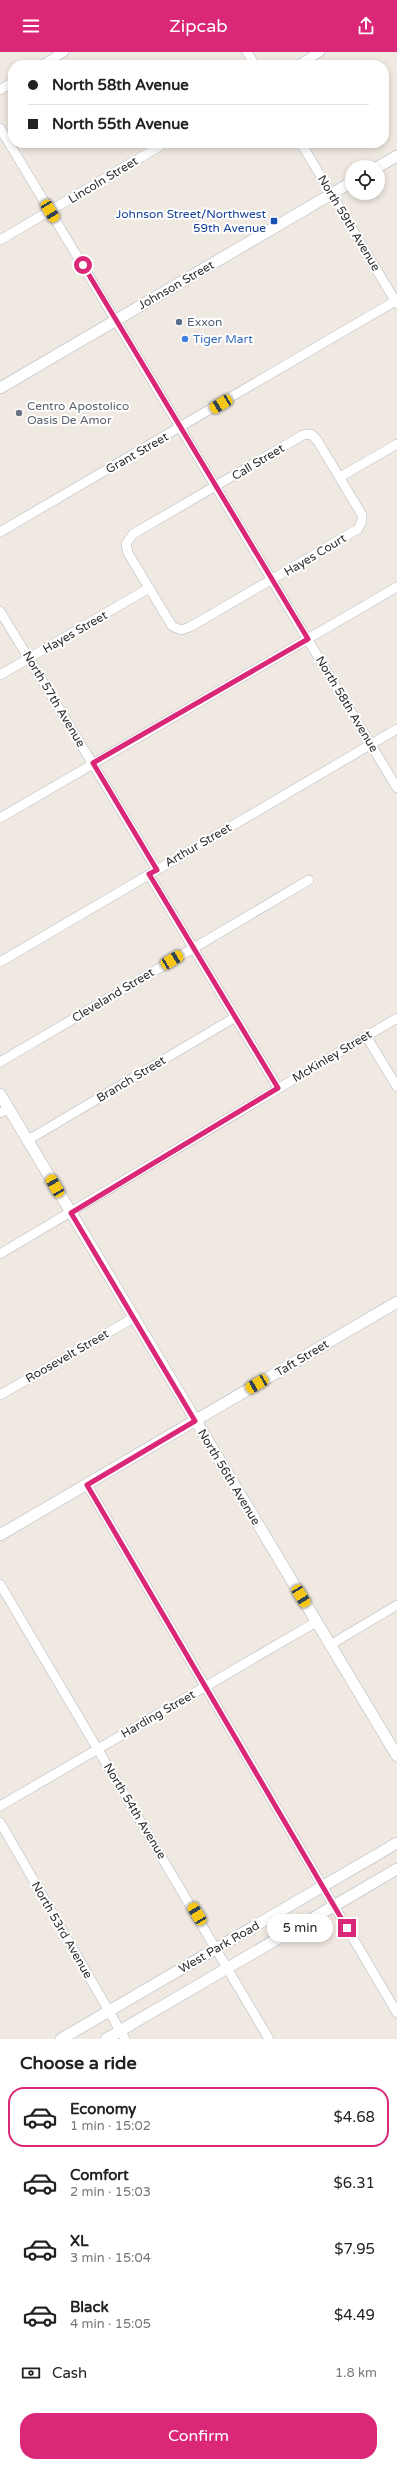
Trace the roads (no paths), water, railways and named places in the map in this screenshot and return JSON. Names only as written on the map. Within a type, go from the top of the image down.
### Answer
[{"type":"street","points":[[50,60],[64,52]]},
{"type":"street","points":[[306,60],[320,52]]},
{"type":"street","name":"North 58th Avenue","points":[[0,128],[8,141]]},
{"type":"street","name":"North 58th Avenue","points":[[12,148],[117,320],[397,788]]},
{"type":"street","name":"Lincoln Street","points":[[0,240],[157,148]]},
{"type":"street","name":"North 59th Avenue","points":[[304,148],[396,302]]},
{"type":"street","points":[[385,163],[397,156]]},
{"type":"street","name":"Johnson Street","points":[[0,388],[345,186]]},
{"type":"street","name":"Grant Street","points":[[0,532],[396,302]]},
{"type":"street","name":"Call Street","points":[[149,588],[128,553],[126,544],[133,534],[303,436],[310,434],[317,440],[340,477]]},
{"type":"street","points":[[340,477],[397,444]]},
{"type":"street","name":"Hayes Court","points":[[149,588],[172,626],[181,630],[190,627],[272,580],[358,530],[362,521],[362,515],[340,477]]},
{"type":"street","points":[[0,818],[397,587]]},
{"type":"street","name":"Hayes Street","points":[[0,675],[149,588]]},
{"type":"street","name":"North 57th Avenue","points":[[0,611],[93,763],[193,948],[234,1018],[278,1088]]},
{"type":"street","name":"Arthur Street","points":[[0,962],[397,729]]},
{"type":"street","name":"Cleveland Street","points":[[0,1062],[309,880]]},
{"type":"street","name":"Branch Street","points":[[28,1140],[234,1018]]},
{"type":"street","name":"McKinley Street","points":[[0,1254],[397,1018]]},
{"type":"street","points":[[366,1036],[397,1087]]},
{"type":"street","name":"North 56th Avenue","points":[[0,1094],[4,1111],[28,1140],[397,1756]]},
{"type":"street","name":"Taft Street","points":[[0,1535],[397,1302]]},
{"type":"street","name":"Roosevelt Street","points":[[0,1395],[135,1317]]},
{"type":"street","points":[[87,1485],[207,1686],[397,2013]]},
{"type":"street","name":"North 54th Avenue","points":[[0,1584],[217,1948],[269,2039]]},
{"type":"street","points":[[330,1645],[397,1606]]},
{"type":"street","name":"Harding Street","points":[[0,1806],[316,1622]]},
{"type":"street","name":"North 53rd Avenue","points":[[0,1822],[122,2035]]},
{"type":"street","name":"West Park Road","points":[[61,2039],[397,1843]]},
{"type":"street","name":"West Park Road","points":[[106,2039],[122,2035],[228,1968],[334,1905],[397,1870]]},
{"type":"place","name":"Johnson Street/Northwest 59th Avenue","points":[[274,221]]},
{"type":"place","name":"Exxon","points":[[179,322]]},
{"type":"place","name":"Tiger Mart","points":[[185,339]]},
{"type":"place","name":"Centro Apostolico Oasis De Amor","points":[[19,413]]}]
